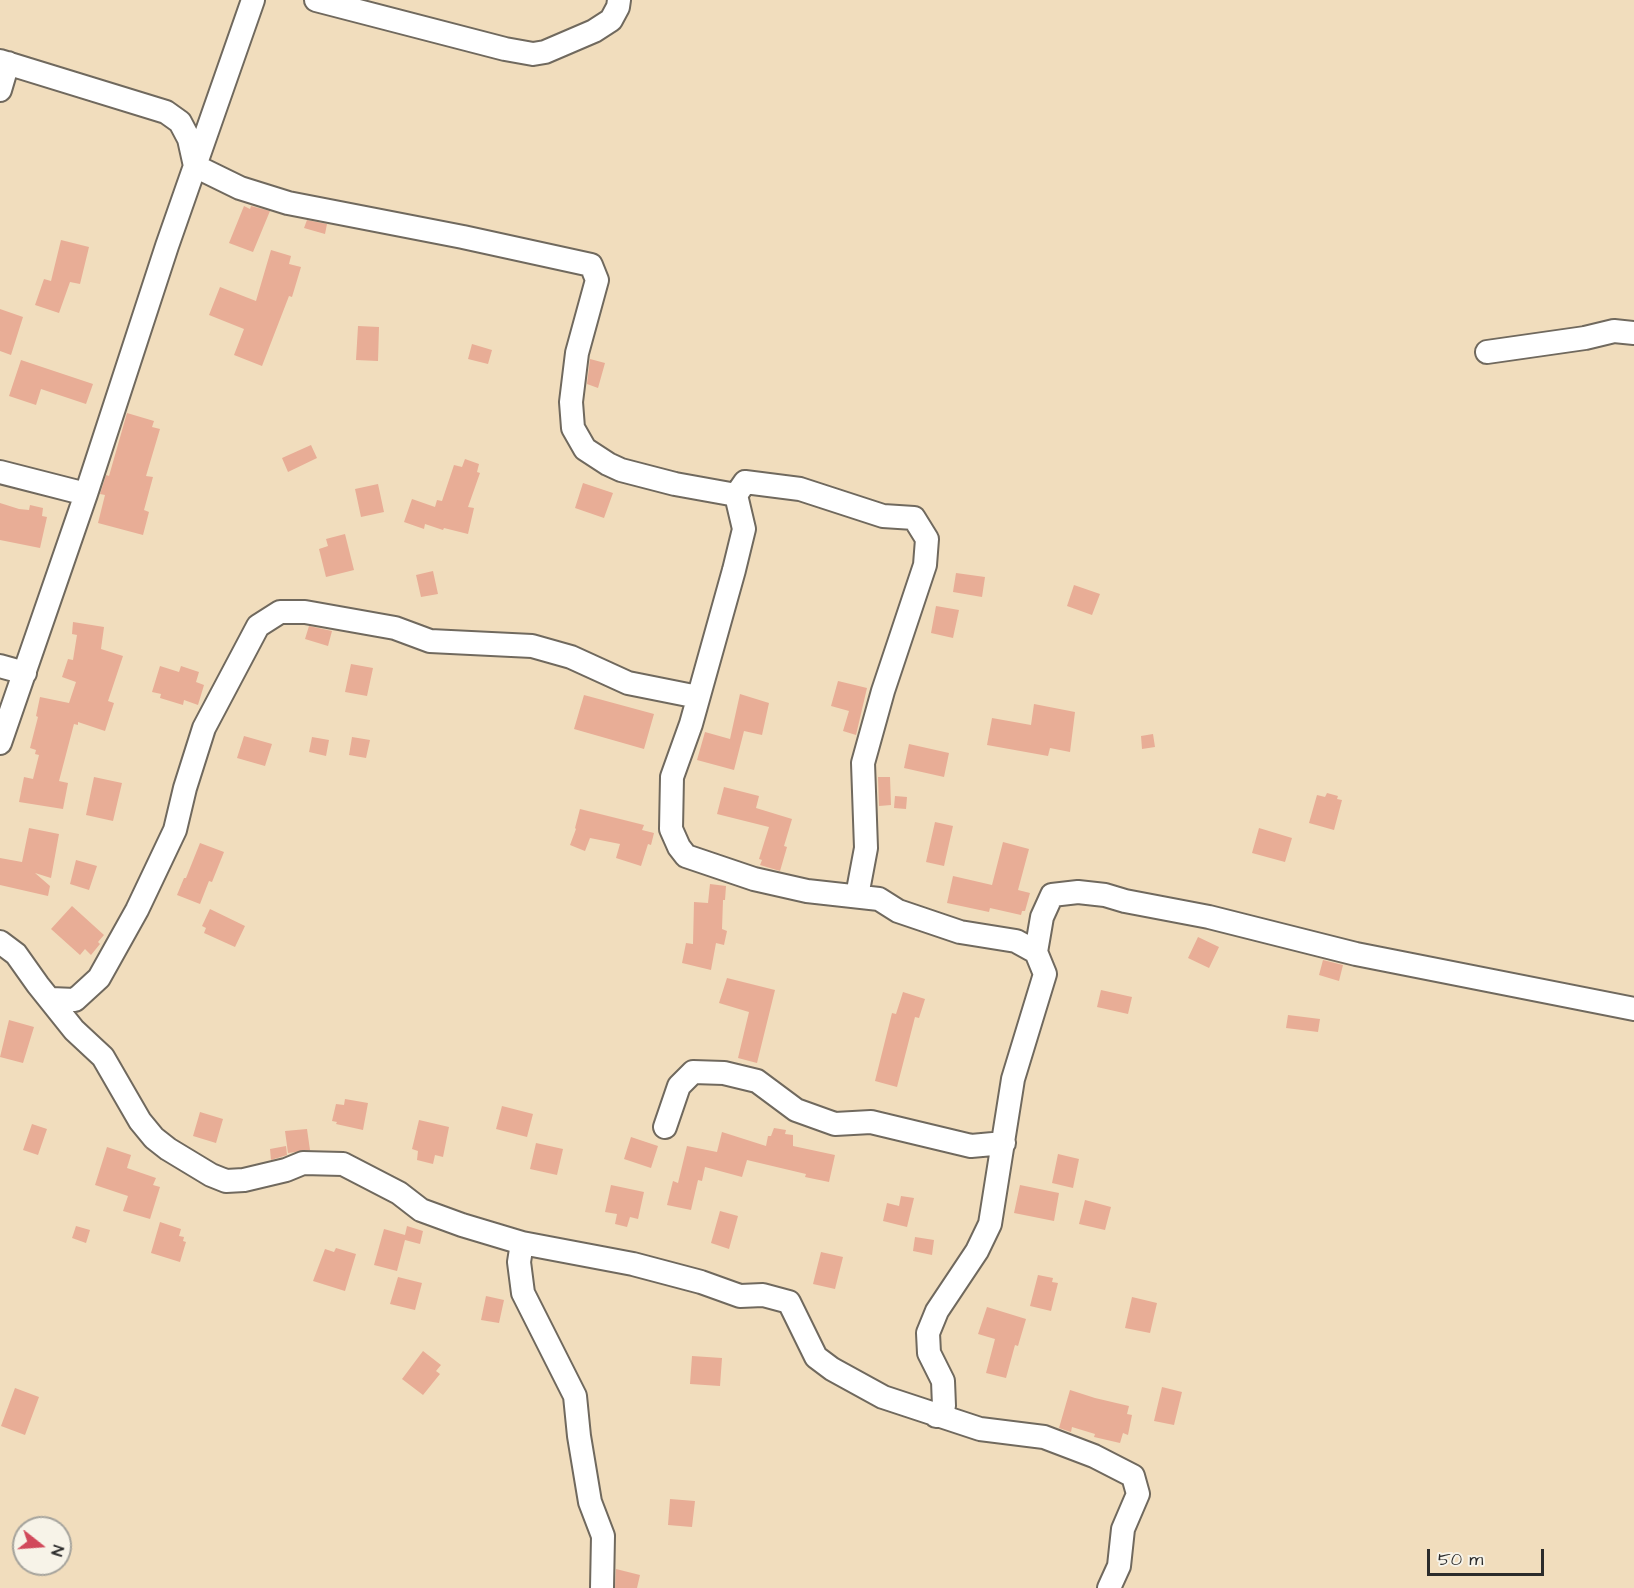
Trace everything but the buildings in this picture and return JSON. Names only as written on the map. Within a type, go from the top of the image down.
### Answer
[{"type":"street","points":[[0,743],[86,494],[167,246],[253,0]]},
{"type":"street","points":[[316,0],[532,54],[545,52],[594,31],[611,20],[619,0]]},
{"type":"street","points":[[0,90],[4,62],[166,112],[180,122],[189,140],[195,166]]},
{"type":"street","points":[[195,166],[240,188],[288,203],[591,265],[597,280],[577,353],[571,402],[573,428],[585,449],[621,470],[675,484],[736,495]]},
{"type":"street","points":[[1487,352],[1585,338],[1614,331],[1634,333]]},
{"type":"street","points":[[0,472],[86,494]]},
{"type":"street","points":[[857,896],[867,848],[863,764],[883,691],[925,565],[927,539],[914,518],[883,516],[800,489],[745,482],[736,495],[744,529],[734,570],[699,697],[672,777],[671,829],[686,856],[754,879],[807,891],[879,899],[898,911],[960,932],[1016,941],[1036,952]]},
{"type":"street","points":[[51,999],[75,1000],[99,978],[137,910],[175,830],[185,788],[204,728],[258,626],[280,612],[305,612],[394,627],[430,641],[532,646],[571,657],[628,683],[699,697]]},
{"type":"street","points":[[0,666],[25,673]]},
{"type":"street","points":[[936,1416],[944,1406],[943,1380],[929,1353],[928,1333],[937,1311],[977,1251],[990,1224],[1013,1080],[1046,974],[1036,952],[1042,917],[1052,895],[1078,892],[1105,895],[1125,902],[1209,917],[1356,954],[1634,1009]]},
{"type":"street","points":[[0,942],[16,954],[74,1030],[103,1057],[140,1121],[154,1138],[184,1160],[211,1175],[226,1181],[244,1180],[286,1170],[303,1163],[343,1164],[399,1193],[421,1210],[522,1243],[633,1264],[702,1282],[740,1296],[763,1295],[789,1302],[816,1357],[832,1369],[883,1397],[980,1429],[1044,1437],[1094,1456],[1133,1476],[1138,1494],[1123,1529],[1119,1566],[1109,1588]]},
{"type":"street","points":[[665,1127],[679,1086],[693,1072],[724,1073],[757,1081],[796,1110],[835,1124],[871,1122],[971,1146],[1004,1143]]},
{"type":"street","points":[[522,1243],[519,1262],[523,1293],[575,1396],[590,1502],[603,1536],[602,1588]]}]
